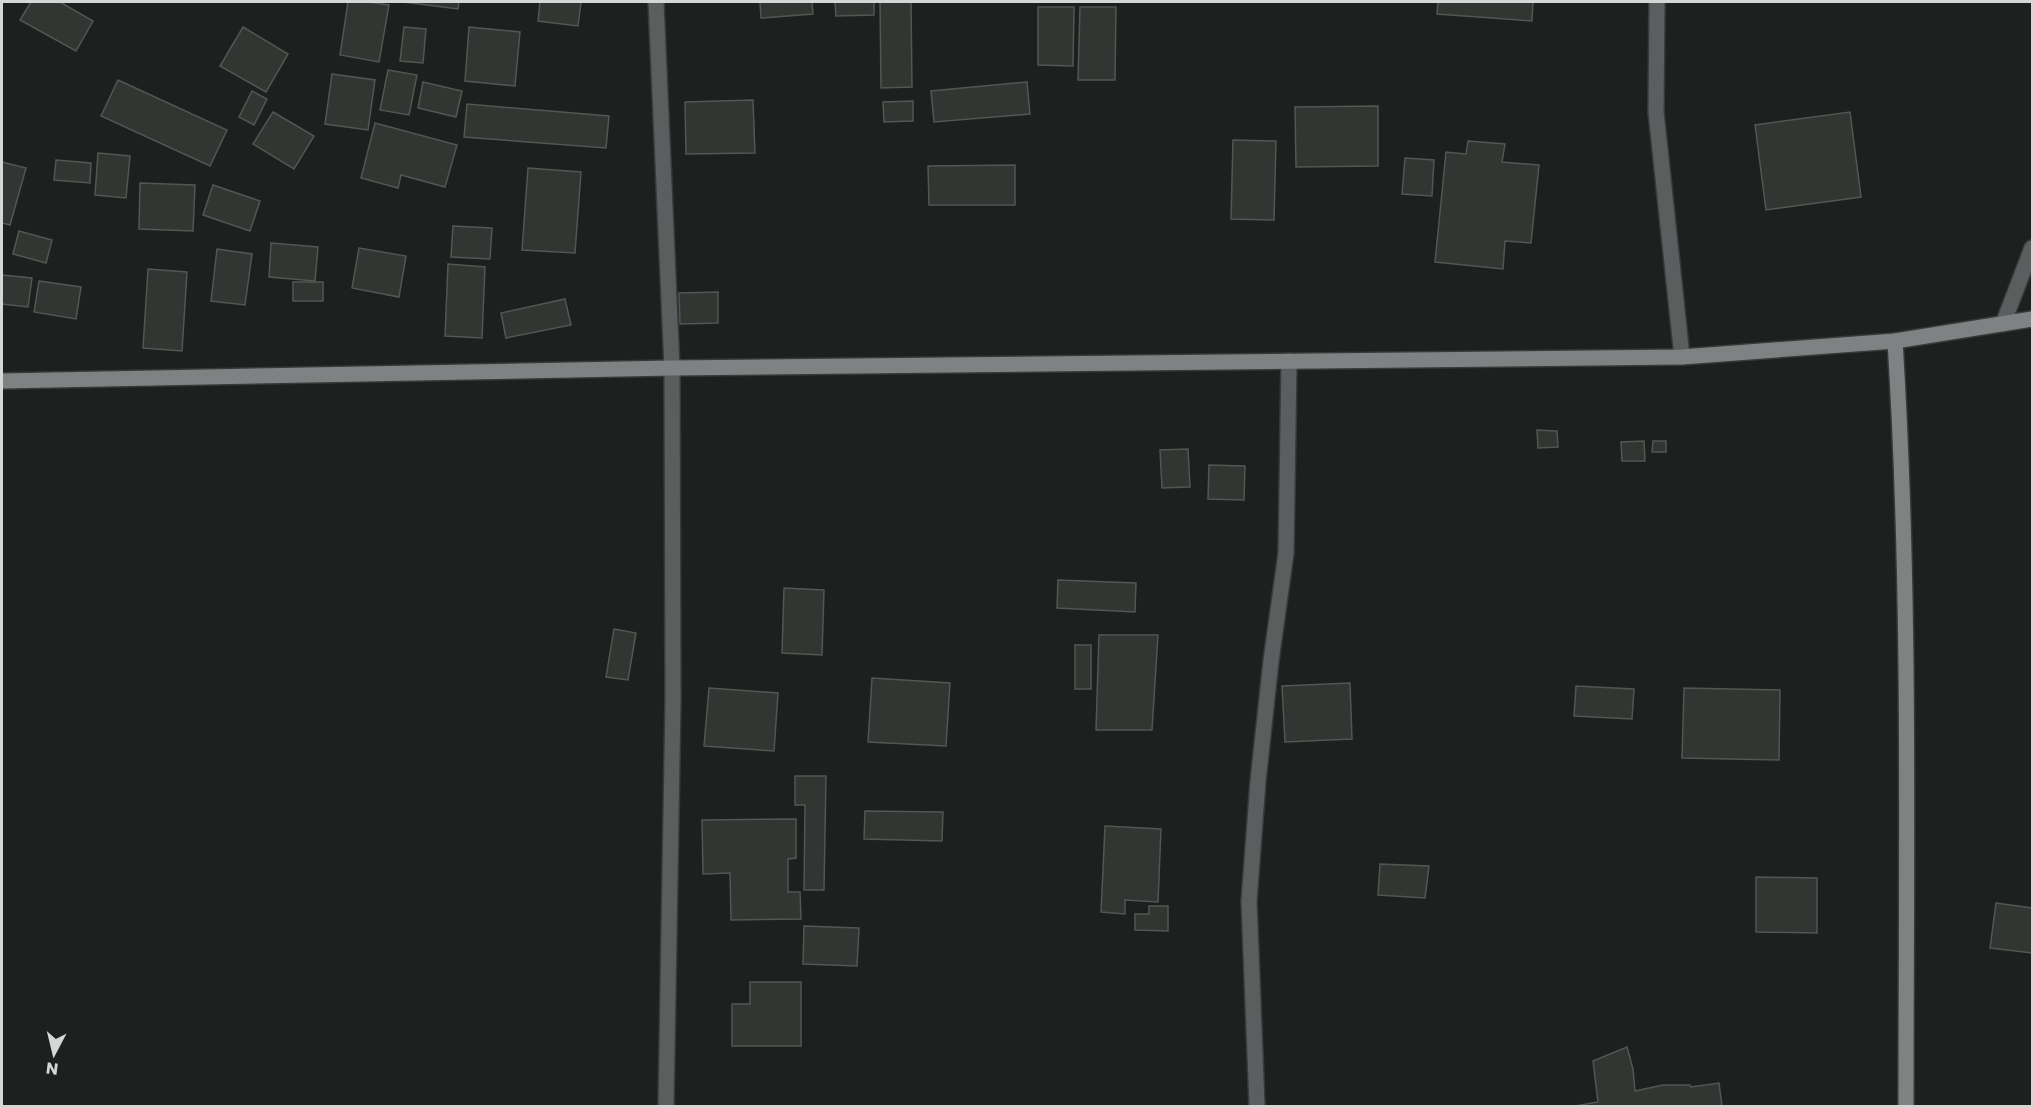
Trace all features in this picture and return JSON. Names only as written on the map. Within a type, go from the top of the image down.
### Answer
[{"type":"main road","points":[[2,381],[672,368],[1682,357],[1895,341],[2032,319]]},
{"type":"main road","points":[[1895,341],[1903,462],[1906,1107]]},
{"type":"street","points":[[656,2],[672,368],[673,700],[666,1107]]},
{"type":"street","points":[[1657,2],[1656,111],[1682,357]]},
{"type":"street","points":[[2003,324],[2032,248]]},
{"type":"street","points":[[1257,1107],[1249,901],[1258,781],[1286,553],[1289,361]]},
{"type":"building","points":[[31,2],[60,2],[93,21],[76,51],[20,20]]},
{"type":"building","points":[[348,2],[389,5],[379,62],[340,55]]},
{"type":"building","points":[[403,2],[459,2],[458,9]]},
{"type":"building","points":[[540,2],[581,2],[578,26],[538,21]]},
{"type":"building","points":[[760,2],[812,2],[813,14],[761,18]]},
{"type":"building","points":[[835,2],[874,2],[874,15],[836,16]]},
{"type":"building","points":[[880,2],[911,2],[912,87],[881,88]]},
{"type":"building","points":[[1438,2],[1533,2],[1532,21],[1437,14]]},
{"type":"building","points":[[1038,7],[1074,7],[1073,66],[1038,65]]},
{"type":"building","points":[[1080,7],[1116,7],[1115,80],[1078,80]]},
{"type":"building","points":[[243,27],[288,54],[266,92],[220,66]]},
{"type":"building","points":[[404,27],[426,29],[423,63],[400,61]]},
{"type":"building","points":[[469,27],[520,32],[515,86],[465,81]]},
{"type":"building","points":[[388,70],[417,75],[409,115],[380,110]]},
{"type":"building","points":[[332,74],[375,80],[368,130],[325,124]]},
{"type":"building","points":[[118,80],[227,130],[210,166],[101,116]]},
{"type":"building","points":[[423,82],[462,91],[456,117],[418,108]]},
{"type":"building","points":[[1027,82],[1030,114],[934,122],[931,91]]},
{"type":"building","points":[[252,91],[267,99],[254,125],[239,117]]},
{"type":"building","points":[[753,100],[755,153],[686,154],[685,102]]},
{"type":"building","points":[[913,101],[913,121],[884,122],[883,102]]},
{"type":"building","points":[[467,104],[609,116],[606,148],[464,137]]},
{"type":"building","points":[[1378,106],[1378,166],[1296,167],[1295,107]]},
{"type":"building","points":[[273,112],[314,136],[294,169],[253,144]]},
{"type":"building","points":[[1850,112],[1861,197],[1766,210],[1755,125]]},
{"type":"building","points":[[375,123],[457,145],[445,187],[401,175],[398,188],[361,178]]},
{"type":"building","points":[[1233,140],[1276,141],[1274,220],[1231,219]]},
{"type":"building","points":[[1468,141],[1505,144],[1502,162],[1539,165],[1531,243],[1505,241],[1503,269],[1435,262],[1446,152],[1466,154]]},
{"type":"building","points":[[98,153],[130,156],[126,198],[95,195]]},
{"type":"building","points":[[1405,158],[1434,160],[1432,196],[1402,194]]},
{"type":"building","points":[[56,160],[91,163],[90,183],[54,180]]},
{"type":"building","points":[[2,162],[26,168],[10,225],[2,223]]},
{"type":"building","points":[[1015,165],[1015,205],[929,205],[928,166]]},
{"type":"building","points":[[528,168],[581,172],[575,253],[522,250]]},
{"type":"building","points":[[140,183],[195,185],[193,231],[139,229]]},
{"type":"building","points":[[213,185],[260,201],[250,231],[203,215]]},
{"type":"building","points":[[453,226],[492,228],[490,259],[451,257]]},
{"type":"building","points":[[19,231],[52,240],[46,263],[13,254]]},
{"type":"building","points":[[271,243],[318,247],[315,281],[269,277]]},
{"type":"building","points":[[359,248],[406,256],[399,297],[352,288]]},
{"type":"building","points":[[217,249],[252,254],[245,305],[211,301]]},
{"type":"building","points":[[448,264],[485,267],[482,338],[445,336]]},
{"type":"building","points":[[148,269],[187,272],[182,351],[143,348]]},
{"type":"building","points":[[2,275],[32,278],[28,307],[2,304]]},
{"type":"building","points":[[39,281],[81,287],[76,319],[34,312]]},
{"type":"building","points":[[293,282],[323,282],[323,301],[293,301]]},
{"type":"building","points":[[718,292],[718,323],[680,324],[679,293]]},
{"type":"building","points":[[565,299],[571,325],[506,338],[501,313]]},
{"type":"building","points":[[1537,430],[1557,431],[1558,447],[1538,448]]},
{"type":"building","points":[[1644,441],[1645,461],[1622,461],[1621,442]]},
{"type":"building","points":[[1653,441],[1666,441],[1666,452],[1652,452]]},
{"type":"building","points":[[1188,449],[1190,487],[1162,488],[1160,450]]},
{"type":"building","points":[[1209,465],[1245,466],[1244,500],[1208,499]]},
{"type":"building","points":[[1058,580],[1136,583],[1135,612],[1057,608]]},
{"type":"building","points":[[784,588],[824,590],[822,655],[782,653]]},
{"type":"building","points":[[614,629],[636,633],[628,680],[606,677]]},
{"type":"building","points":[[1099,635],[1158,635],[1152,730],[1096,730]]},
{"type":"building","points":[[1075,645],[1091,645],[1091,689],[1075,689]]},
{"type":"building","points":[[872,678],[950,683],[946,746],[868,742]]},
{"type":"building","points":[[1350,683],[1352,739],[1285,742],[1282,686]]},
{"type":"building","points":[[1576,686],[1634,689],[1632,719],[1574,716]]},
{"type":"building","points":[[709,688],[778,693],[774,751],[704,746]]},
{"type":"building","points":[[1684,688],[1780,690],[1779,760],[1682,758]]},
{"type":"building","points":[[795,776],[826,776],[824,890],[804,890],[805,805],[795,805]]},
{"type":"building","points":[[865,811],[943,812],[942,841],[864,839]]},
{"type":"building","points":[[796,819],[796,858],[788,859],[788,892],[800,892],[801,919],[731,920],[730,873],[703,874],[702,820]]},
{"type":"building","points":[[1105,826],[1161,829],[1158,902],[1125,900],[1125,914],[1101,912]]},
{"type":"building","points":[[1380,864],[1429,866],[1425,898],[1378,895]]},
{"type":"building","points":[[1756,877],[1817,878],[1817,933],[1756,932]]},
{"type":"building","points":[[1996,903],[2032,908],[2032,953],[1990,948]]},
{"type":"building","points":[[1149,906],[1168,906],[1168,931],[1135,930],[1135,914],[1149,914]]},
{"type":"building","points":[[804,926],[859,928],[857,966],[803,964]]},
{"type":"building","points":[[750,982],[801,982],[801,1046],[732,1046],[732,1004],[750,1004]]},
{"type":"building","points":[[1627,1047],[1633,1069],[1635,1091],[1663,1085],[1690,1085],[1691,1087],[1719,1083],[1722,1106],[1575,1106],[1598,1102],[1593,1061]]}]
